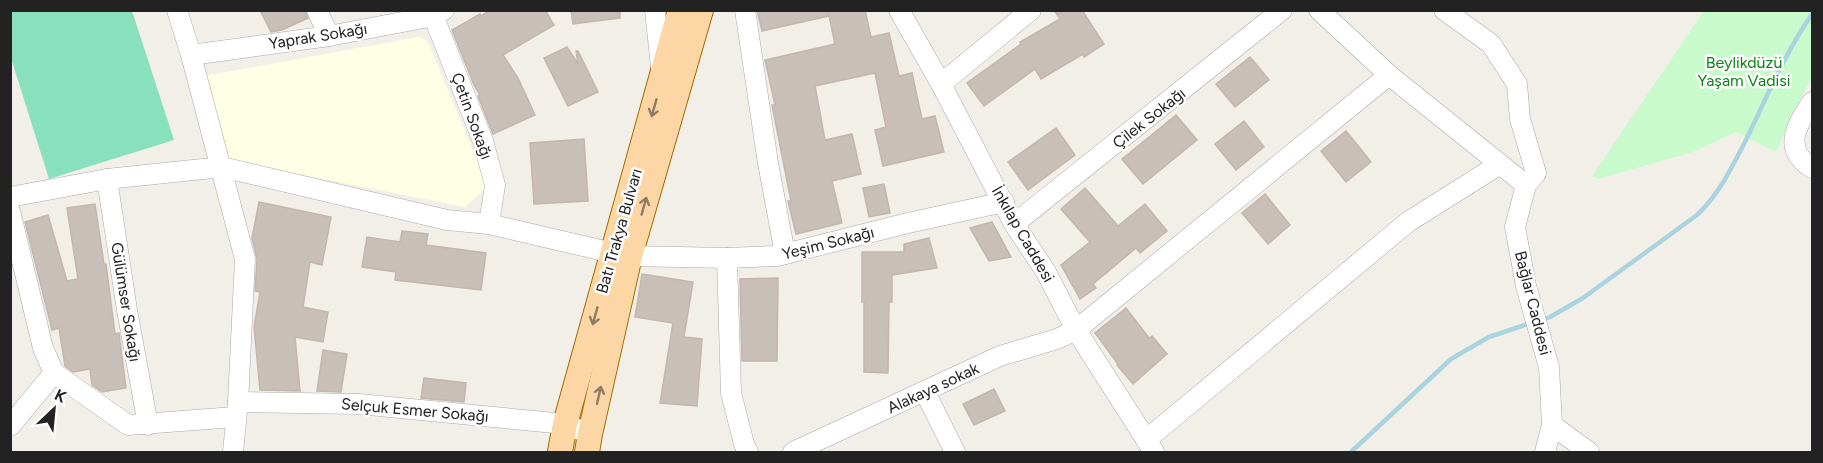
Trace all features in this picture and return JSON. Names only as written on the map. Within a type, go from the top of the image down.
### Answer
[{"type":"main road","name":"Batı Trakya Bulvarı","points":[[589,443],[621,255],[662,77],[680,10]]},
{"type":"main road","name":"Batı Trakya Bulvarı","points":[[560,453],[565,424],[702,10]]},
{"type":"street","points":[[177,10],[222,167],[245,259],[233,453]]},
{"type":"street","points":[[317,10],[329,36]]},
{"type":"street","points":[[655,10],[662,77]]},
{"type":"street","points":[[745,10],[768,163],[785,254]]},
{"type":"street","name":"İnkılap Caddesi","points":[[899,10],[941,84],[1014,224],[1046,272],[1076,330],[1150,446]]},
{"type":"street","points":[[941,84],[1031,10]]},
{"type":"street","name":"Çilek Sokağı","points":[[1014,224],[1282,10]]},
{"type":"street","points":[[1319,10],[1389,75],[1526,186]]},
{"type":"street","name":"Bağlar Caddesi","points":[[1444,10],[1491,44],[1517,84],[1520,119],[1536,173],[1526,186],[1515,227],[1526,286],[1549,367],[1552,425],[1545,453]]},
{"type":"street","name":"Yaprak Sokağı","points":[[191,55],[329,36],[436,12]]},
{"type":"street","name":"Çetin Sokağı","points":[[436,12],[483,141],[495,185],[489,224]]},
{"type":"street","name":"Alakaya sokak","points":[[793,453],[1000,356],[1057,339],[1076,330],[1389,75]]},
{"type":"street","points":[[1812,102],[1795,136],[1795,152],[1812,168]]},
{"type":"street","points":[[1150,446],[1408,222],[1500,164]]},
{"type":"street","name":"Yeşim Sokağı","points":[[10,197],[107,180],[222,167],[447,219],[489,224],[621,255],[727,258],[777,256],[1004,202]]},
{"type":"street","name":"Gülümser Sokağı","points":[[107,180],[148,425]]},
{"type":"street","points":[[10,211],[43,348],[54,373],[10,426]]},
{"type":"street","points":[[727,258],[731,393],[748,453]]},
{"type":"street","name":"Selçuk Esmer Sokağı","points":[[54,373],[128,425],[148,425],[237,410],[359,404],[565,424],[589,443]]},
{"type":"street","points":[[925,392],[955,453]]},
{"type":"street","points":[[1552,425],[1589,453]]},
{"type":"shaded area","points":[[419,37],[426,40],[431,49],[488,187],[465,207],[221,159],[193,78]]},
{"type":"green space","points":[[10,11],[132,11],[174,140],[49,179],[11,58]]},
{"type":"green space","name":"Beylikdüzü Yaşam Vadisi","points":[[1704,11],[1812,11],[1812,77],[1776,152],[1736,132],[1693,152],[1598,179],[1592,176]]},
{"type":"building","points":[[260,10],[305,10],[308,18],[282,30],[271,32]]},
{"type":"building","points":[[491,10],[545,10],[554,25],[503,55],[518,78],[535,115],[493,134],[478,96],[480,95],[452,30]]},
{"type":"building","points":[[571,10],[620,10],[620,18],[573,24]]},
{"type":"building","points":[[757,10],[865,10],[871,37],[889,33],[899,76],[912,73],[922,119],[935,116],[944,152],[883,166],[875,130],[886,127],[875,73],[815,86],[825,140],[852,134],[861,174],[832,181],[842,223],[796,234],[788,201],[791,201],[765,60],[835,44],[829,16],[762,31]]},
{"type":"building","points":[[1054,10],[1082,10],[1104,44],[1041,79],[1035,69],[984,106],[967,83],[1021,44],[1020,42],[1060,19]]},
{"type":"building","points":[[567,47],[578,64],[576,51],[578,51],[598,92],[568,106],[544,58]]},
{"type":"building","points":[[1250,57],[1269,80],[1235,107],[1216,84]]},
{"type":"building","points":[[1176,115],[1197,140],[1143,184],[1122,159]]},
{"type":"building","points":[[1244,121],[1264,147],[1236,170],[1215,144]]},
{"type":"building","points":[[1056,128],[1075,155],[1028,190],[1008,162]]},
{"type":"building","points":[[1346,131],[1371,162],[1346,182],[1321,151]]},
{"type":"building","points":[[584,139],[588,201],[534,204],[530,143]]},
{"type":"building","points":[[884,184],[890,213],[869,217],[863,188]]},
{"type":"building","points":[[1085,188],[1118,226],[1145,204],[1167,231],[1140,253],[1136,248],[1093,284],[1096,288],[1080,299],[1061,265],[1090,242],[1061,209]]},
{"type":"building","points":[[1265,194],[1290,225],[1268,244],[1242,213]]},
{"type":"building","points":[[259,202],[331,217],[322,265],[310,262],[303,307],[328,312],[323,342],[295,337],[300,391],[260,390],[254,327],[260,292],[255,291],[257,259],[252,238]]},
{"type":"building","points":[[95,204],[115,334],[119,333],[126,388],[102,392],[92,385],[90,369],[73,372],[65,366],[59,328],[52,330],[25,222],[48,215],[67,281],[78,279],[67,208]]},
{"type":"building","points":[[992,222],[1011,257],[989,261],[970,228]]},
{"type":"building","points":[[402,231],[428,234],[426,245],[486,253],[481,290],[395,280],[396,272],[362,267],[367,237],[400,242]]},
{"type":"building","points":[[929,238],[937,268],[892,275],[892,302],[889,302],[888,373],[864,372],[862,252],[904,252],[904,244]]},
{"type":"building","points":[[642,274],[693,282],[684,337],[702,339],[697,406],[660,403],[673,323],[635,317]]},
{"type":"building","points":[[778,278],[777,361],[742,361],[740,279]]},
{"type":"building","points":[[1126,308],[1149,338],[1152,336],[1167,354],[1133,384],[1095,333]]},
{"type":"building","points":[[323,350],[347,354],[341,392],[317,391]]},
{"type":"building","points":[[424,378],[466,383],[464,402],[421,398]]},
{"type":"building","points":[[994,389],[1005,411],[974,425],[963,404]]},
{"type":"waterway","points":[[1542,320],[1583,298],[1705,207],[1729,171],[1784,60],[1812,14]]},
{"type":"waterway","points":[[1351,452],[1451,359],[1489,337],[1531,323]]}]
